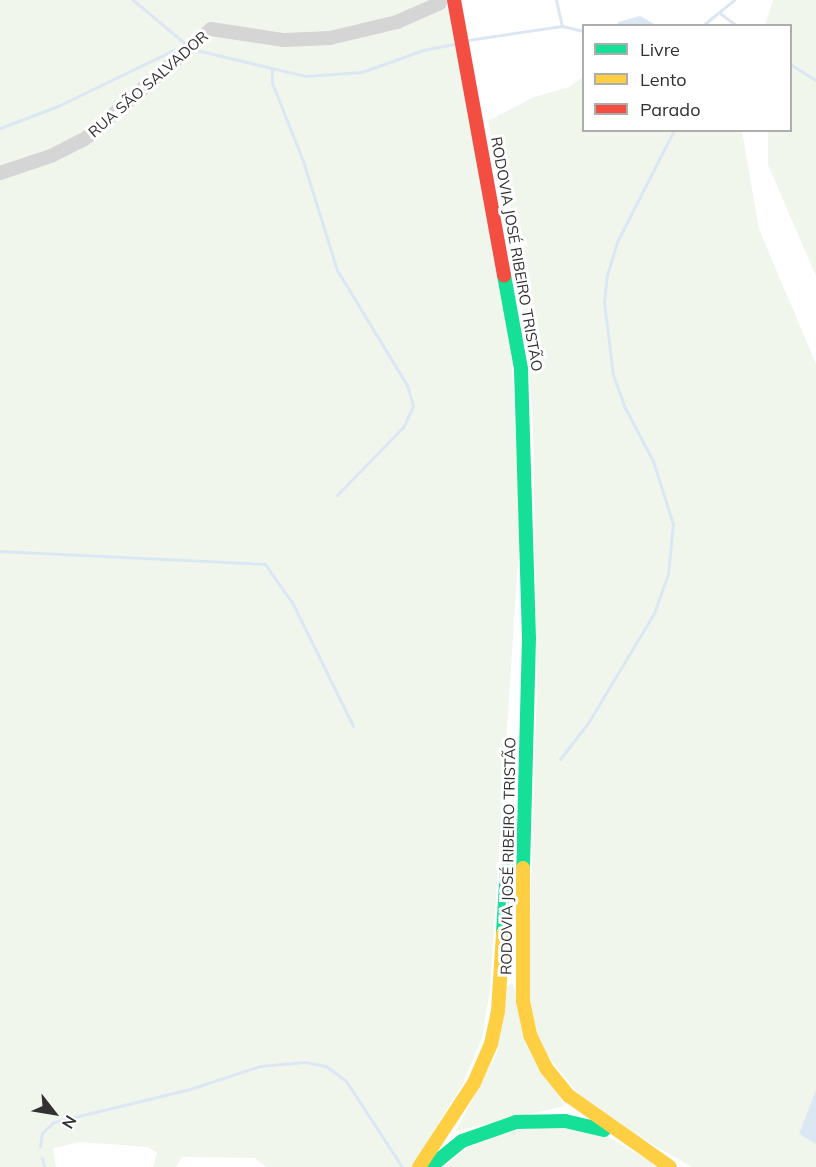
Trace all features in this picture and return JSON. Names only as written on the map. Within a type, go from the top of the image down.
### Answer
[{"type":"main road","name":"RODOVIA JOSÉ RIBEIRO TRISTÃO","points":[[447,1],[521,369],[528,660],[519,957],[530,1035],[546,1068],[569,1096],[670,1167]]},
{"type":"main road","name":"RODOVIA JOSÉ RIBEIRO TRISTÃO","points":[[419,1167],[474,1083],[491,1044],[502,955],[513,771],[528,660]]},
{"type":"main road","points":[[430,1167],[471,1137],[529,1120],[591,1124],[646,1148],[681,1167]]},
{"type":"street","name":"RUA SÃO SALVADOR","points":[[0,173],[51,156],[85,139],[170,63],[213,29],[272,38],[312,40],[382,26],[447,1]]},
{"type":"shaded area","points":[[0,0],[448,0],[510,327],[520,531],[490,990],[482,1038],[463,1083],[412,1167],[266,1167],[255,1158],[182,1157],[176,1167],[153,1167],[157,1153],[148,1147],[81,1142],[53,1148],[56,1167],[0,1167]]},
{"type":"shaded area","points":[[773,0],[816,0],[816,276],[768,165],[768,132],[792,132],[792,24],[765,24]]},
{"type":"shaded area","points":[[640,16],[654,24],[618,24],[618,22]]},
{"type":"shaded area","points":[[582,78],[582,132],[742,132],[759,229],[816,364],[816,1090],[799,1134],[816,1144],[816,1167],[692,1167],[592,1110],[540,1047],[528,990],[537,684],[533,428],[526,325],[488,121],[534,97],[569,87]]},
{"type":"shaded area","points":[[512,983],[546,1077],[565,1106],[456,1131],[497,1053],[506,986]]},
{"type":"shaded area","points":[[816,1090],[816,1144],[799,1134]]},
{"type":"shaded area","points":[[552,1126],[600,1132],[660,1167],[444,1167],[467,1148],[503,1132]]},
{"type":"waterway","points":[[133,0],[187,45]]},
{"type":"waterway","points":[[556,0],[562,26]]},
{"type":"waterway","points":[[704,24],[734,0]]},
{"type":"waterway","points":[[721,14],[734,24]]},
{"type":"waterway","points":[[468,40],[562,26],[582,31]]},
{"type":"waterway","points":[[192,49],[305,76],[362,72],[423,50],[453,44]]},
{"type":"waterway","points":[[0,128],[58,106],[182,46]]},
{"type":"waterway","points":[[792,65],[816,80]]},
{"type":"waterway","points":[[272,70],[272,83],[303,161],[337,270],[407,385],[413,406],[403,427],[337,495]]},
{"type":"waterway","points":[[560,759],[588,723],[654,613],[668,574],[673,524],[653,461],[625,408],[613,375],[604,302],[607,275],[618,240],[673,132]]},
{"type":"waterway","points":[[0,551],[265,564],[293,604],[353,726]]},
{"type":"waterway","points":[[40,1146],[42,1133],[54,1122],[190,1089],[260,1066],[305,1062],[326,1066],[346,1081],[402,1167]]},
{"type":"waterway","points":[[42,1158],[44,1167]]},
{"type":"traffic: fast","points":[[504,275],[521,369],[529,638],[523,868]]},
{"type":"traffic: fast","points":[[503,933],[510,819]]},
{"type":"traffic: fast","points":[[430,1167],[462,1141],[516,1122],[565,1121],[604,1130]]},
{"type":"traffic: slow","points":[[523,868],[523,1001],[530,1035],[546,1068],[569,1096],[670,1167]]},
{"type":"traffic: slow","points":[[419,1167],[474,1083],[491,1044],[498,1011],[503,933]]},
{"type":"traffic: jam","points":[[454,0],[504,275]]}]
